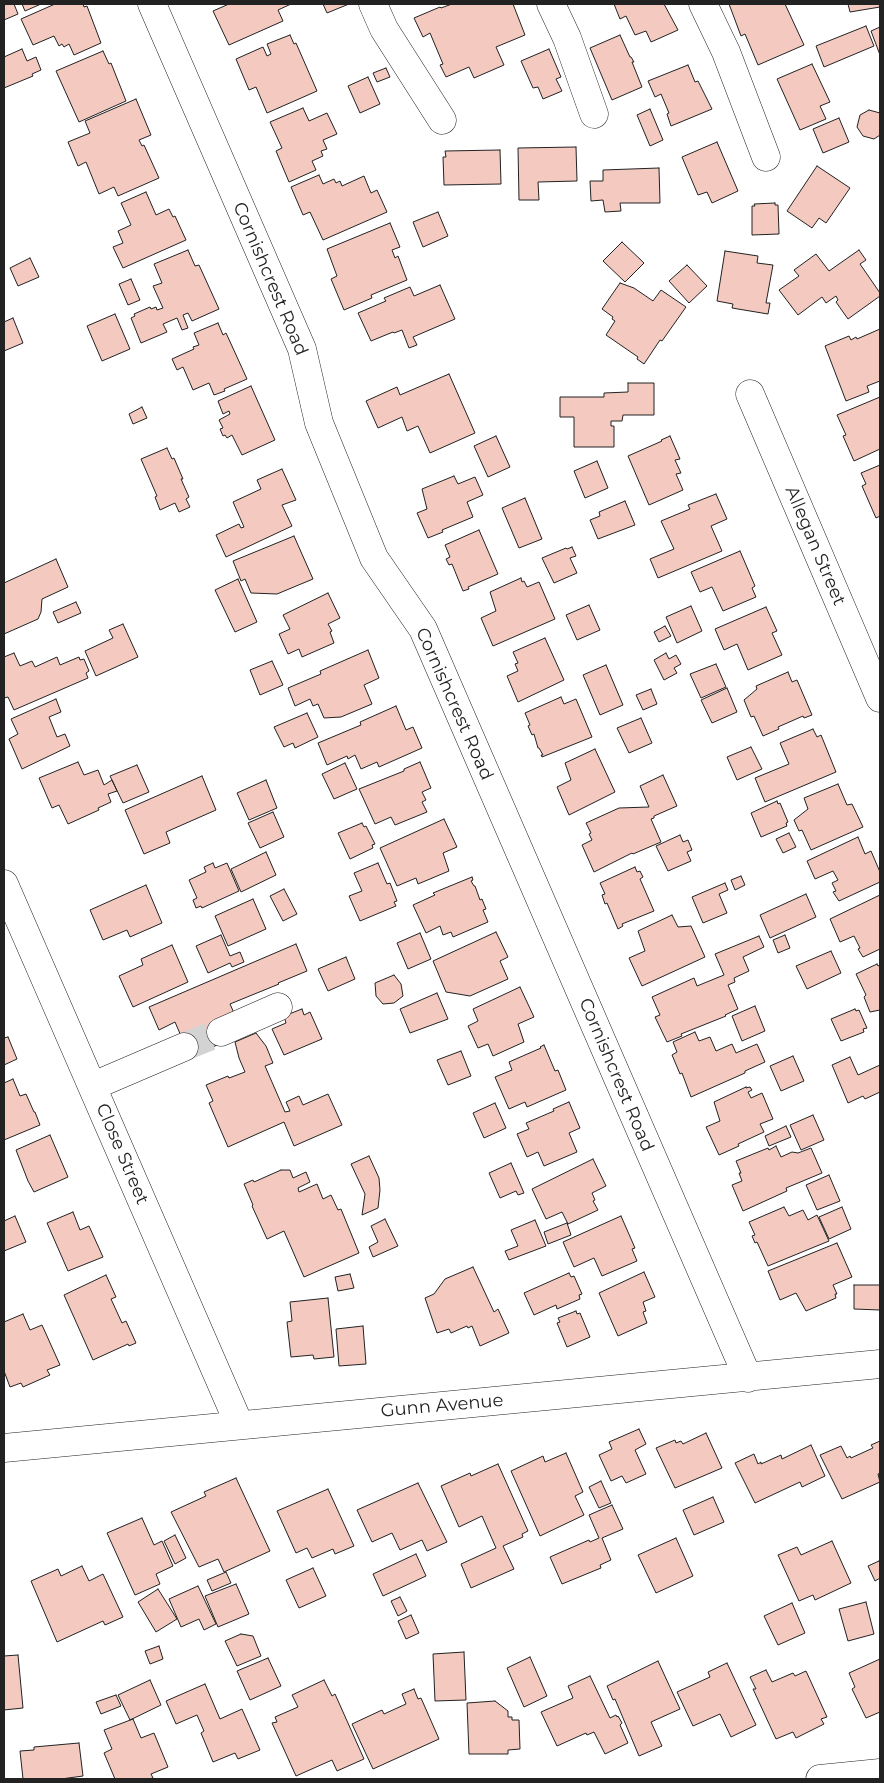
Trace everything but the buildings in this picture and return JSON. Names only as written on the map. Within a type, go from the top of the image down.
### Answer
[{"type":"street","name":"Cornishcrest Road","points":[[152,4],[302,349],[319,423],[374,558],[423,629],[748,1378]]},
{"type":"street","points":[[373,4],[384,29],[442,120]]},
{"type":"street","points":[[551,4],[567,38],[594,114]]},
{"type":"street","points":[[704,4],[726,52],[766,158]]},
{"type":"street","name":"Allegan Street","points":[[750,394],[880,698]]},
{"type":"street","name":"Close Street","points":[[4,884],[239,1424]]},
{"type":"street","points":[[221,1032],[278,1007]]},
{"type":"street","points":[[93,1086],[184,1047]]},
{"type":"street","name":"Gunn Avenue","points":[[4,1448],[880,1364]]},
{"type":"street","points":[[820,1779],[870,1775]]},
{"type":"tunnel","points":[[184,1047],[221,1032]]}]
